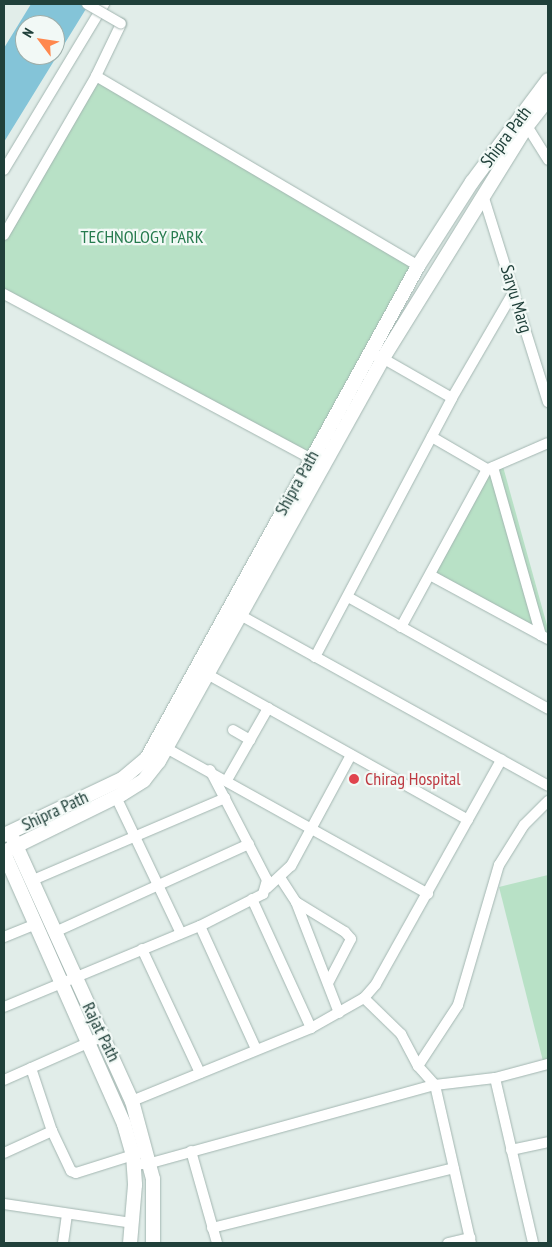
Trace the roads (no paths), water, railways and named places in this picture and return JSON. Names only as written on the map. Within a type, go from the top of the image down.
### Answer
[{"type":"street","points":[[4,235],[96,76],[121,24],[87,4]]},
{"type":"street","points":[[4,170],[104,4]]},
{"type":"street","points":[[96,76],[418,266]]},
{"type":"street","name":"Shipra Path","points":[[5,832],[122,779],[147,758],[310,458],[418,266],[472,182],[548,80]]},
{"type":"street","name":"Shipra Path","points":[[4,852],[116,797],[144,780],[166,748],[383,358],[526,126],[548,99]]},
{"type":"street","points":[[526,126],[548,160]]},
{"type":"street","name":"Saryu Marg","points":[[483,195],[548,402]]},
{"type":"street","points":[[315,657],[452,398],[514,291]]},
{"type":"street","points":[[4,294],[310,458]]},
{"type":"street","points":[[370,352],[452,398]]},
{"type":"street","points":[[432,437],[490,468],[545,637]]},
{"type":"street","points":[[401,627],[490,468],[548,444]]},
{"type":"street","points":[[430,575],[545,637]]},
{"type":"street","points":[[348,597],[548,710]]},
{"type":"street","points":[[240,615],[548,786]]},
{"type":"street","points":[[207,674],[468,820]]},
{"type":"street","points":[[227,780],[268,708]]},
{"type":"street","points":[[232,730],[250,740]]},
{"type":"street","points":[[166,748],[210,770],[428,894]]},
{"type":"street","points":[[4,1007],[60,982],[200,926],[252,900],[281,879],[312,828],[351,755]]},
{"type":"street","points":[[132,1101],[311,1028],[364,998],[376,984],[428,894],[501,760]]},
{"type":"street","points":[[210,770],[250,844],[267,880],[267,888]]},
{"type":"street","points":[[116,797],[181,933]]},
{"type":"street","points":[[34,880],[225,798]]},
{"type":"street","points":[[418,1066],[458,1005],[499,865],[524,825],[548,801]]},
{"type":"street","name":"Rajat Path","points":[[5,832],[17,845],[34,880],[101,1037],[132,1101],[151,1163],[152,1243]]},
{"type":"street","points":[[55,932],[250,844]]},
{"type":"street","name":"Rajat Path","points":[[4,852],[60,982],[114,1096],[134,1160],[130,1243]]},
{"type":"street","points":[[281,879],[296,902],[339,1013]]},
{"type":"street","points":[[252,900],[311,1028]]},
{"type":"street","points":[[296,902],[345,932],[351,939],[328,983]]},
{"type":"street","points":[[4,937],[36,924]]},
{"type":"street","points":[[200,926],[256,1049]]},
{"type":"street","points":[[142,949],[200,1072]]},
{"type":"street","points":[[364,998],[401,1034],[418,1066],[435,1085],[471,1241],[448,1243]]},
{"type":"street","points":[[4,1080],[101,1037]]},
{"type":"street","points":[[31,1068],[52,1131],[73,1173],[134,1160],[151,1163],[435,1085],[495,1078],[548,1064]]},
{"type":"street","points":[[495,1078],[532,1243]]},
{"type":"street","points":[[4,1153],[52,1131]]},
{"type":"street","points":[[511,1150],[548,1142]]},
{"type":"street","points":[[191,1151],[217,1243]]},
{"type":"street","points":[[212,1228],[454,1168]]},
{"type":"street","points":[[4,1204],[132,1223]]},
{"type":"street","points":[[63,1243],[67,1214]]},
{"type":"water","points":[[31,4],[89,4],[65,43],[65,15],[24,15]]},
{"type":"water","points":[[15,30],[15,65],[51,65],[4,142],[4,48]]},
{"type":"place","name":"Chirag Hospital","points":[[354,779]]},
{"type":"park label","name":"TECHNOLOGY PARK","points":[[142,237]]}]
